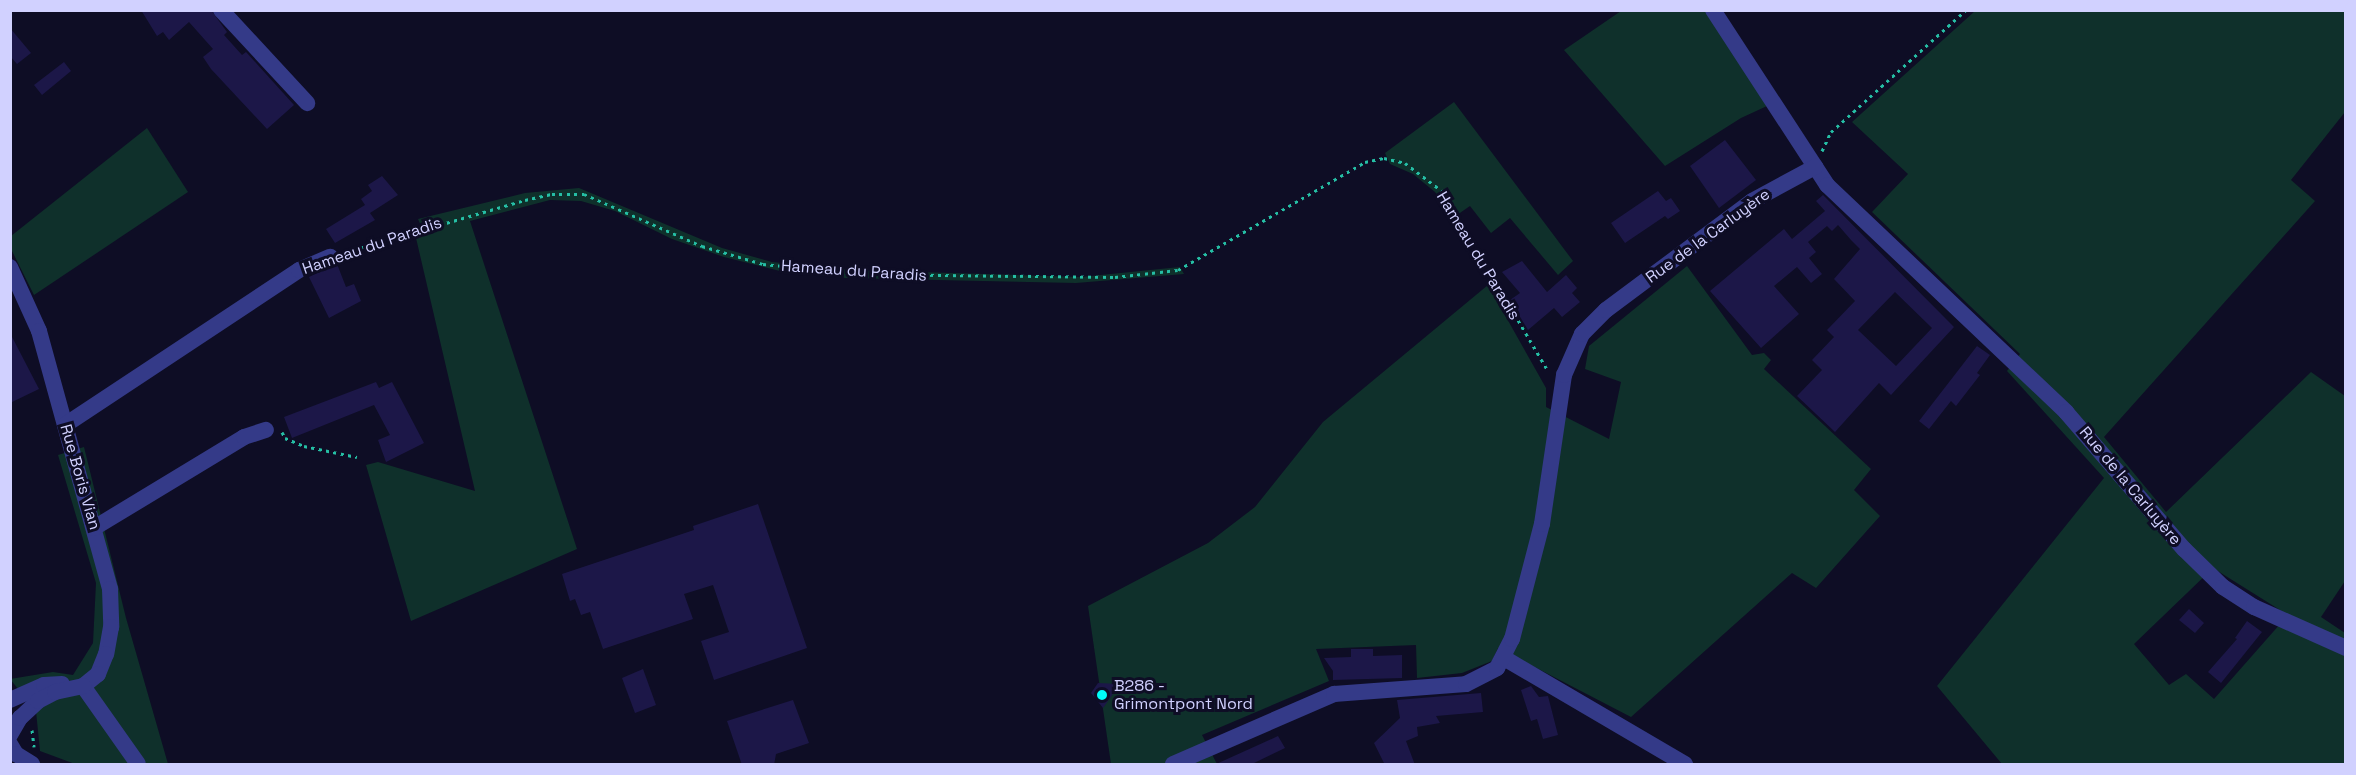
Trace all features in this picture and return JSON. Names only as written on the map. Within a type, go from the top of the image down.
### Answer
[{"type":"street","points":[[221,10],[307,103]]},
{"type":"street","points":[[1713,10],[1815,167]]},
{"type":"street","name":"Rue de la Carluyère","points":[[1504,658],[1547,503],[1562,392],[1574,348],[1606,310],[1752,201],[1815,167],[1843,200],[2066,412],[2210,576],[2254,607],[2346,648]]},
{"type":"street","name":"Hameau du Paradis","points":[[65,425],[299,270],[330,258]]},
{"type":"street","name":"Rue Boris Vian","points":[[10,267],[39,331],[110,589],[111,627],[102,666],[83,686]]},
{"type":"street","points":[[94,528],[244,437],[266,430]]},
{"type":"street","points":[[1173,765],[1334,694],[1466,684],[1490,674],[1504,658],[1643,737],[1684,765]]},
{"type":"street","points":[[10,700],[44,685],[83,686]]},
{"type":"street","points":[[10,735],[20,718],[38,701],[55,692],[83,686]]},
{"type":"street","points":[[83,686],[138,765]]},
{"type":"street","points":[[10,744],[16,754],[32,765]]},
{"type":"path","points":[[1815,167],[1831,132],[1966,10]]},
{"type":"path","name":"Hameau du Paradis","points":[[330,258],[514,203],[552,194],[584,194],[702,246],[763,264],[863,274],[1114,278],[1178,270],[1365,162],[1384,158],[1405,163],[1442,191],[1562,392]]},
{"type":"path","points":[[266,430],[280,428],[285,438],[304,446],[357,457]]},
{"type":"green space","points":[[1621,11],[1721,11],[1780,100],[1741,118],[1665,166],[1564,50]]},
{"type":"green space","points":[[1975,11],[2345,11],[2345,112],[2291,180],[2315,201],[2104,437],[2166,512],[2311,372],[2345,396],[2345,581],[2321,617],[2345,633],[2345,764],[2002,764],[1937,686],[2104,478],[2007,371],[2020,354],[1872,212],[1908,174],[1852,122]],"holes":[[[2213,568],[2288,615],[2214,699],[2186,674],[2169,685],[2134,644]]]},
{"type":"green space","points":[[1454,102],[1573,261],[1558,275],[1510,218],[1491,233],[1470,206],[1454,217],[1435,192],[1413,174],[1390,164],[1385,153]]},
{"type":"green space","points":[[147,128],[188,192],[34,295],[11,249],[11,236]]},
{"type":"green space","points":[[579,188],[722,248],[772,262],[851,270],[1081,277],[1180,267],[1184,274],[1076,283],[845,278],[784,272],[724,257],[672,239],[615,211],[581,201],[550,200],[470,221],[577,549],[411,621],[366,465],[378,462],[475,491],[416,238],[425,235],[418,219],[525,193]]},
{"type":"green space","points":[[1687,266],[1752,355],[1764,353],[1771,360],[1764,369],[1871,469],[1854,490],[1880,516],[1816,588],[1792,573],[1631,717],[1498,648],[1492,661],[1462,673],[1417,678],[1416,645],[1316,649],[1329,681],[1202,735],[1217,764],[1111,764],[1088,606],[1208,543],[1255,507],[1323,422],[1488,285],[1546,388],[1546,407],[1609,439],[1621,382],[1585,369],[1589,346]]},
{"type":"green space","points":[[84,447],[126,618],[168,764],[75,764],[40,751],[36,711],[10,679],[53,672],[73,675],[93,643],[96,583],[58,455]]},
{"type":"building","points":[[141,10],[211,10],[227,32],[224,35],[242,55],[246,52],[294,105],[267,129],[211,69],[203,57],[213,49],[189,22],[169,40],[163,32],[157,36]]},
{"type":"building","points":[[10,28],[31,53],[17,64],[10,56]]},
{"type":"building","points":[[64,62],[71,71],[42,95],[34,85]]},
{"type":"building","points":[[1725,140],[1756,180],[1719,208],[1690,166]]},
{"type":"building","points":[[382,176],[398,195],[370,213],[375,220],[335,243],[326,229],[365,205],[361,199],[372,191],[368,185]]},
{"type":"building","points":[[1658,191],[1666,201],[1671,198],[1680,211],[1668,219],[1665,216],[1625,243],[1611,223]]},
{"type":"building","points":[[1823,195],[1954,327],[1891,395],[1879,383],[1835,432],[1797,396],[1822,370],[1812,360],[1834,337],[1827,330],[1855,301],[1834,279],[1860,249],[1838,225],[1832,231],[1827,226],[1808,242],[1816,252],[1809,258],[1822,274],[1811,283],[1797,267],[1774,286],[1799,314],[1761,348],[1710,291],[1784,229],[1792,239],[1825,211],[1816,201]],"holes":[[[1895,292],[1932,328],[1896,366],[1858,330]]]},
{"type":"building","points":[[1522,261],[1547,292],[1566,275],[1577,288],[1572,293],[1580,302],[1562,317],[1554,308],[1528,330],[1510,300],[1520,293],[1502,272]]},
{"type":"building","points":[[337,264],[346,287],[354,284],[361,301],[329,318],[309,277]]},
{"type":"building","points":[[10,333],[39,389],[10,403]]},
{"type":"building","points":[[1977,346],[1990,355],[1977,373],[1980,375],[1956,406],[1951,401],[1929,429],[1919,421]]},
{"type":"building","points":[[376,382],[379,388],[392,382],[424,443],[386,462],[378,440],[390,435],[374,405],[292,438],[284,417]]},
{"type":"building","points":[[758,504],[807,648],[714,680],[701,641],[729,632],[713,585],[684,594],[693,619],[603,649],[590,612],[581,615],[575,599],[570,601],[562,574],[694,530],[693,526]]},
{"type":"building","points":[[2189,609],[2204,623],[2195,633],[2179,620]]},
{"type":"building","points":[[2247,621],[2262,632],[2221,683],[2208,672],[2237,639],[2235,638]]},
{"type":"building","points":[[1351,649],[1373,649],[1373,656],[1402,655],[1402,678],[1333,680],[1333,671],[1324,658],[1351,657]]},
{"type":"building","points":[[643,669],[656,705],[635,713],[622,678]]},
{"type":"building","name":"B286 - Grimontpont Nord","points":[[1098,683],[1120,684],[1103,708],[1091,693]]},
{"type":"building","points":[[1531,686],[1539,697],[1548,696],[1558,735],[1543,739],[1537,719],[1531,721],[1521,690]]},
{"type":"building","points":[[1481,693],[1483,712],[1436,716],[1440,723],[1417,727],[1418,736],[1406,741],[1415,765],[1385,765],[1374,743],[1400,718],[1397,700]]},
{"type":"building","points":[[793,700],[809,743],[776,754],[774,765],[742,765],[727,721]]},
{"type":"building","points":[[1278,736],[1285,748],[1250,765],[1214,765]]},
{"type":"place","name":"B286 - Grimontpont Nord","points":[[1102,695]]}]
